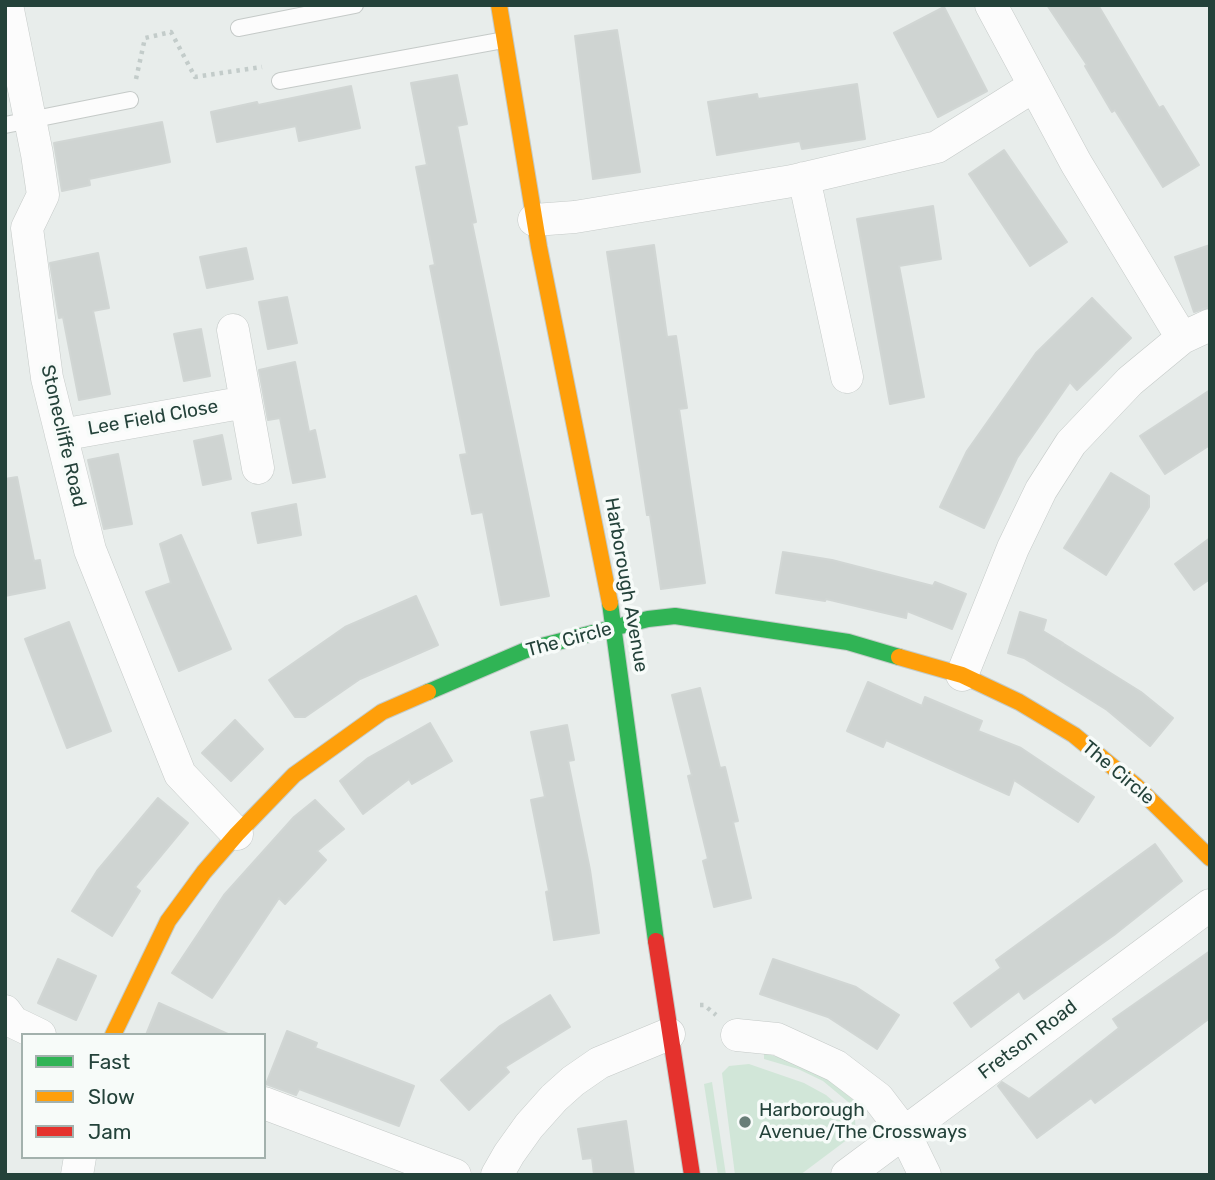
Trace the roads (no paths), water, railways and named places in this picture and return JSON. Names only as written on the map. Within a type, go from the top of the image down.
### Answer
[{"type":"street","name":"Stonecliffe Road","points":[[7,5],[17,122],[37,154],[43,195],[27,228],[47,378],[90,550],[180,774],[237,834]]},
{"type":"street","name":"Harborough Avenue","points":[[499,5],[534,220],[615,628],[669,1034],[692,1175]]},
{"type":"street","points":[[991,5],[1076,163],[1182,338]]},
{"type":"street","points":[[534,220],[589,215],[804,178],[937,147],[1034,86]]},
{"type":"street","points":[[804,178],[846,377]]},
{"type":"street","points":[[962,675],[1013,548],[1041,490],[1071,443],[1130,381],[1182,338],[1210,325]]},
{"type":"street","name":"Lee Field Close","points":[[233,330],[258,468]]},
{"type":"street","name":"Lee Field Close","points":[[61,435],[246,402]]},
{"type":"street","name":"The Circle","points":[[114,1033],[168,921],[204,872],[237,834],[295,775],[382,712],[526,650],[648,619],[675,616],[736,623],[848,642],[962,675],[1019,702],[1074,735],[1136,786],[1210,858]]},
{"type":"street","name":"Fretson Road","points":[[846,1175],[1210,905]]},
{"type":"street","points":[[5,1011],[13,1023],[36,1033]]},
{"type":"street","points":[[497,1175],[529,1126],[573,1081],[600,1063],[669,1034]]},
{"type":"street","points":[[737,1035],[777,1039],[836,1066],[878,1098],[904,1132],[925,1175]]},
{"type":"street","points":[[266,1104],[456,1175]]},
{"type":"lane","points":[[239,29],[355,5]]},
{"type":"lane","points":[[280,81],[504,40]]},
{"type":"lane","points":[[17,122],[130,100]]},
{"type":"place","name":"Harborough Avenue/The Crossways","points":[[745,1122]]}]
